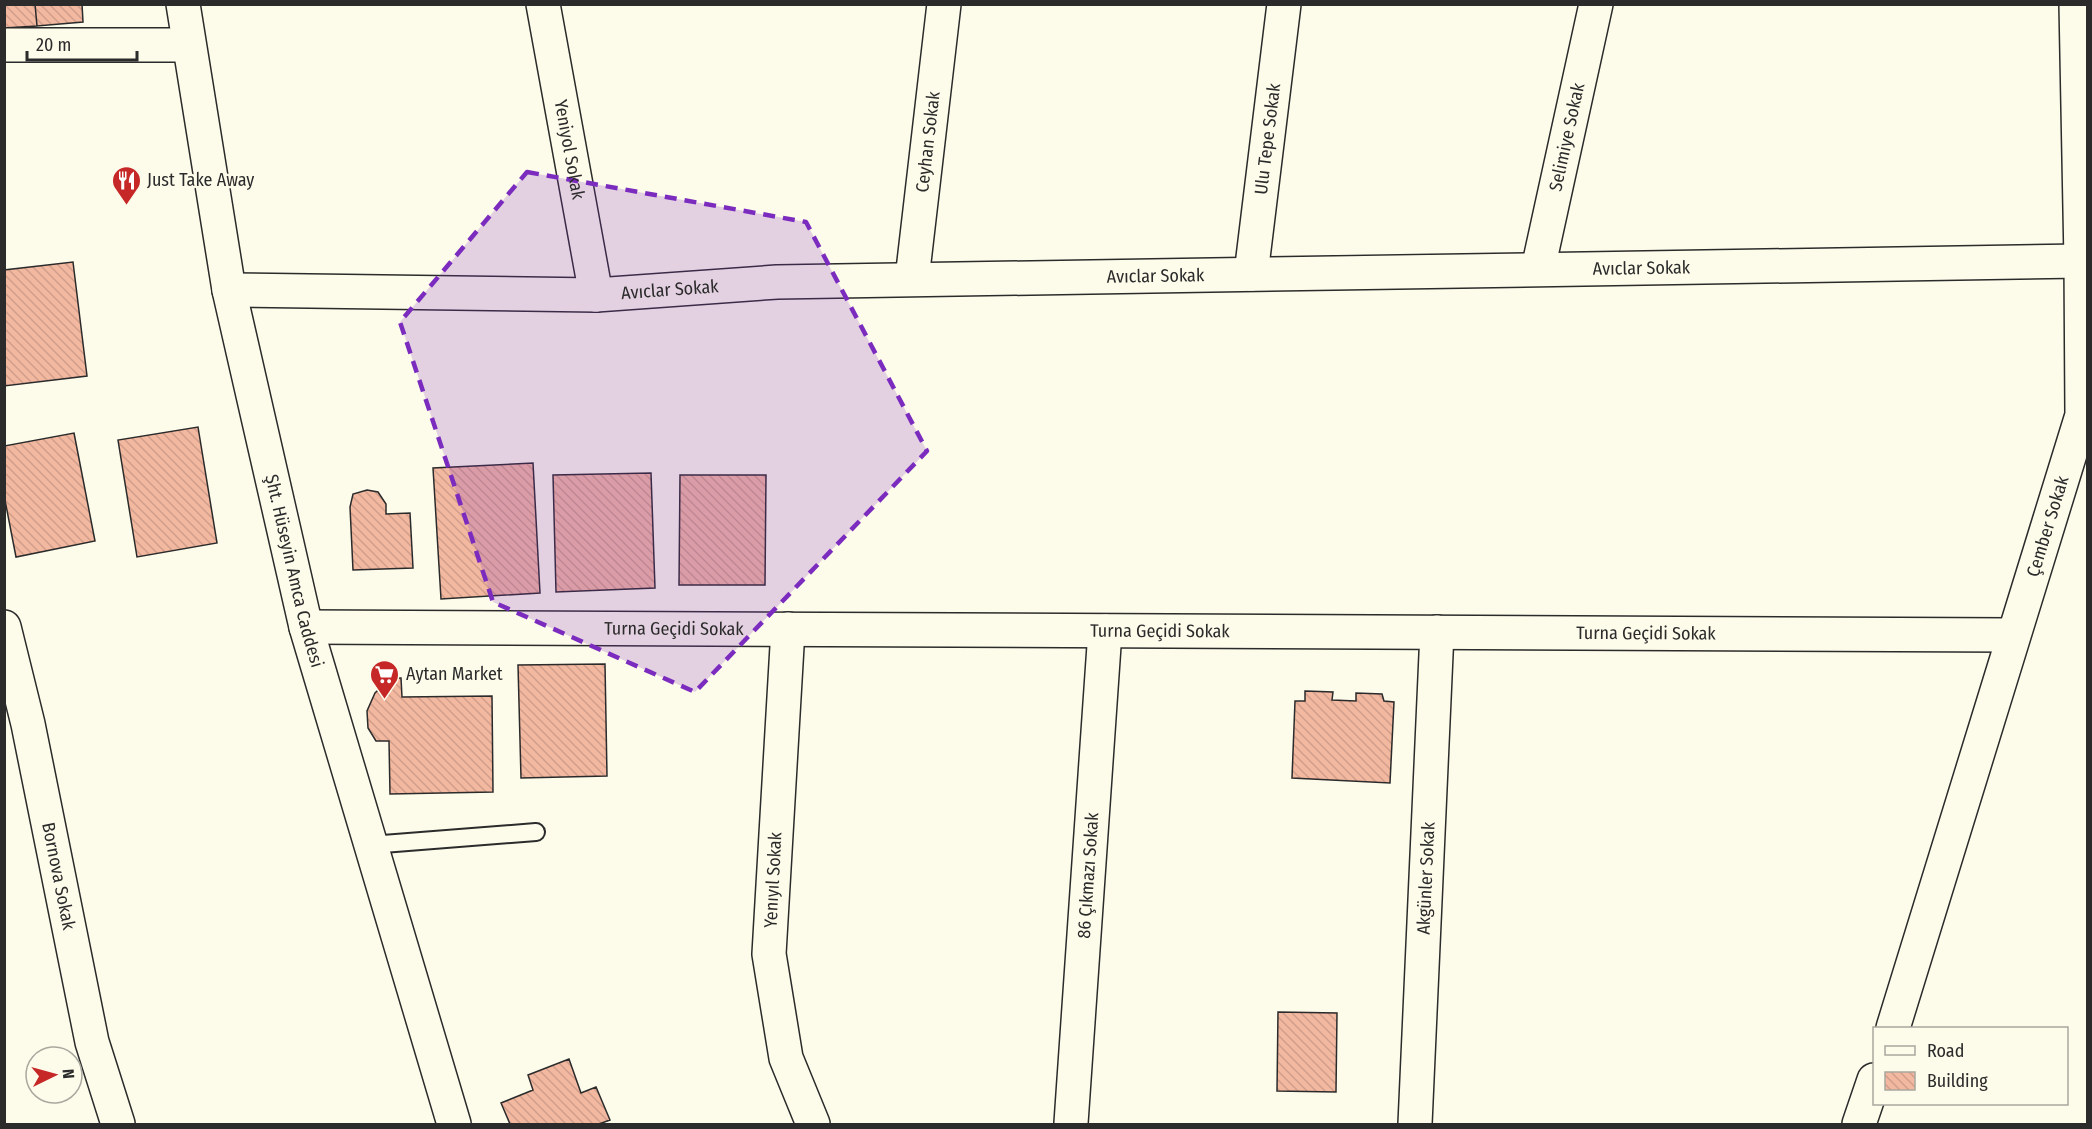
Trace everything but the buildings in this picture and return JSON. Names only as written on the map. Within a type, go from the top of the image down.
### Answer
[{"type":"street","name":"Şht. Hüseyin Amca Caddesi","points":[[183,4],[230,290],[306,627],[454,1125]]},
{"type":"street","name":"Yeniyol Sokak","points":[[543,4],[596,295]]},
{"type":"street","name":"Ceyhan Sokak","points":[[912,279],[944,4]]},
{"type":"street","name":"Ulu Tepe Sokak","points":[[1251,274],[1284,4]]},
{"type":"street","name":"Selimiye Sokak","points":[[1538,269],[1596,4]]},
{"type":"street","name":"Çember Sokak","points":[[1894,1027],[2082,415],[2076,4]]},
{"type":"street","points":[[4,45],[188,45]]},
{"type":"street","name":"Avıclar Sokak","points":[[230,290],[596,295],[777,282],[2081,261]]},
{"type":"street","name":"Bornova Sokak","points":[[4,627],[16,723],[92,1042],[118,1125]]},
{"type":"street","name":"Turna Geçidi Sokak","points":[[306,627],[2013,635]]},
{"type":"street","name":"Yenıyıl Sokak","points":[[788,629],[769,954],[786,1058],[813,1125]]},
{"type":"street","name":"86 Çıkmazı Sokak","points":[[1071,1123],[1105,631]]},
{"type":"street","name":"Akgünler Sokak","points":[[1414,1125],[1437,632]]},
{"type":"street","points":[[1858,1125],[1873,1085]]},
{"type":"lane","points":[[370,844],[537,832]]},
{"type":"highlighted area","points":[[527,172],[806,222],[927,451],[695,692],[493,602],[400,322]]},
{"type":"place","name":"Just Take Away","points":[[126,206]]},
{"type":"place","name":"Aytan Market","points":[[385,700]]}]
